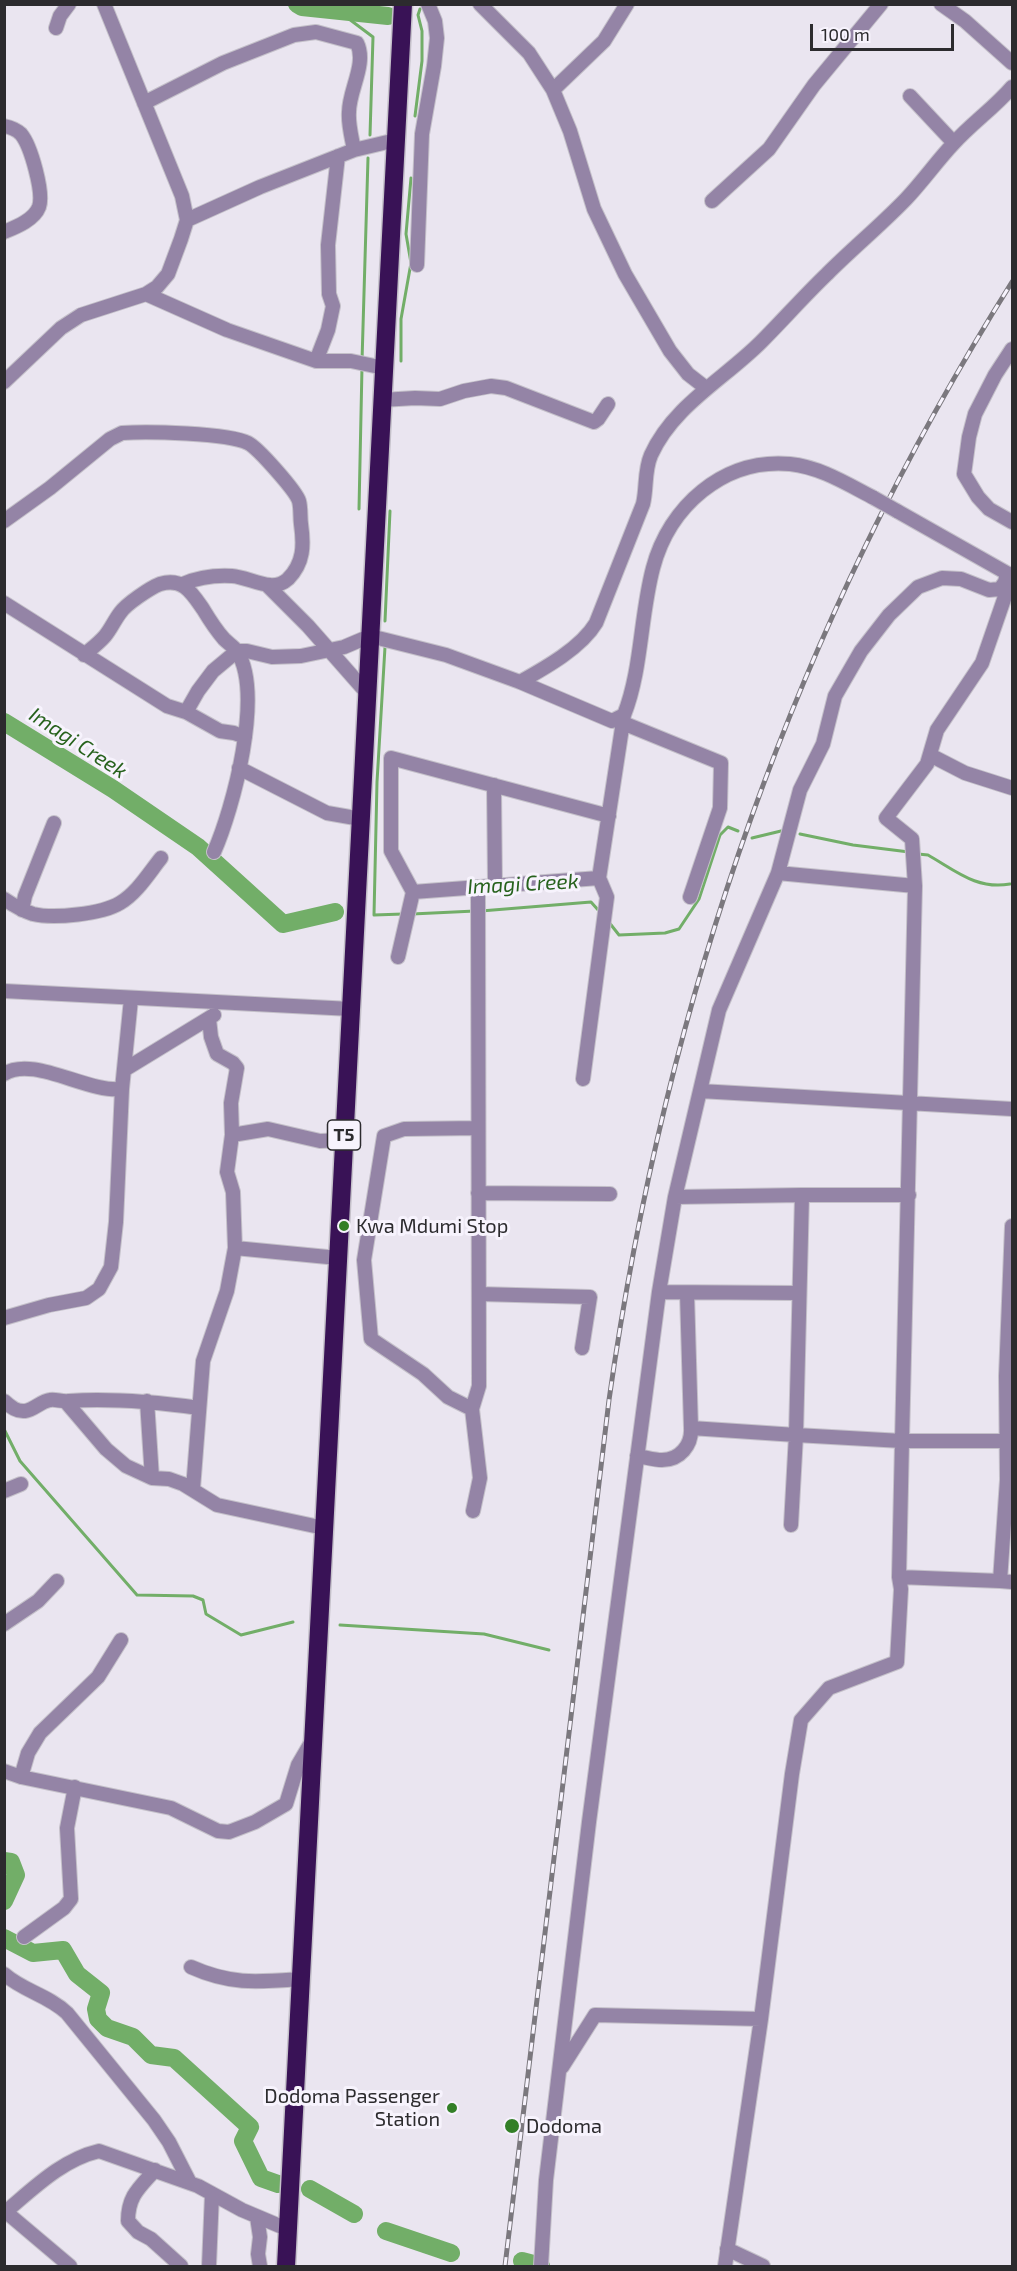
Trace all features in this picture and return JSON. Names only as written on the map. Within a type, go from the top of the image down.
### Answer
[{"type":"highway","name":"T5","points":[[286,2266],[403,4]]},
{"type":"street","points":[[56,28],[60,16],[69,4]]},
{"type":"street","points":[[4,382],[61,328],[81,315],[146,294],[168,274],[176,257],[187,220],[182,196],[104,4]]},
{"type":"street","points":[[417,265],[422,134],[437,38],[435,21],[428,4]]},
{"type":"street","points":[[480,4],[529,53],[553,90],[570,131],[594,209],[625,274],[670,351],[688,375],[706,388]]},
{"type":"street","points":[[553,90],[604,41],[627,4]]},
{"type":"street","points":[[712,201],[770,148],[814,85],[881,4]]},
{"type":"street","points":[[941,4],[965,21],[1012,63]]},
{"type":"street","points":[[144,103],[246,52],[294,35],[316,32],[351,40],[357,43],[360,49],[361,57],[351,94],[349,112],[354,150]]},
{"type":"street","points":[[520,682],[547,668],[593,628],[643,504],[647,467],[651,455],[669,426],[706,388],[725,375],[762,341],[825,275],[906,199],[954,143],[992,110],[1012,87]]},
{"type":"street","points":[[910,96],[954,143]]},
{"type":"street","points":[[4,126],[21,134],[30,154],[41,191],[39,207],[32,217],[4,232]]},
{"type":"street","points":[[187,220],[260,187],[338,156],[396,140]]},
{"type":"street","points":[[316,361],[328,330],[333,306],[329,294],[328,244],[338,156]]},
{"type":"street","points":[[146,294],[227,330],[316,361],[351,361],[384,368]]},
{"type":"street","points":[[1012,349],[995,375],[975,414],[964,474],[978,497],[989,509],[1012,522]]},
{"type":"street","points":[[382,400],[440,399],[471,389],[491,386],[506,387],[594,422],[608,404]]},
{"type":"street","points":[[4,521],[122,433],[235,439],[248,443],[258,451],[299,502],[303,555],[287,580],[268,586]]},
{"type":"street","points":[[583,1079],[607,897],[600,878],[624,719],[632,695],[652,571],[659,546],[676,517],[698,494],[730,474],[753,467],[790,464],[824,473],[874,498],[1011,575]]},
{"type":"street","points":[[725,2266],[801,1720],[829,1688],[897,1662],[901,1589],[899,1577],[915,886],[912,839],[886,818],[927,764],[937,730],[982,663],[1011,575]]},
{"type":"street","points":[[541,2266],[546,2180],[589,1822],[659,1292],[675,1197],[719,1010],[778,873],[800,790],[823,744],[835,696],[861,651],[889,615],[918,587],[942,578],[961,579],[989,590],[1000,589],[1011,575]]},
{"type":"street","points":[[183,584],[197,578],[233,576],[268,586],[367,693]]},
{"type":"street","points":[[84,655],[104,638],[127,606],[162,583],[176,582],[183,584],[192,592],[225,640],[237,651],[246,676],[249,697],[245,737],[225,828],[214,852]]},
{"type":"street","points":[[4,603],[167,706],[186,712],[220,731],[245,737]]},
{"type":"street","points":[[186,712],[213,671],[237,651],[285,658],[344,647],[370,636],[446,655],[520,682],[612,721],[624,719],[721,763],[720,808],[690,897]]},
{"type":"street","points":[[930,754],[965,773],[1012,788]]},
{"type":"street","points":[[398,957],[413,892],[391,851],[391,758],[609,816]]},
{"type":"street","points":[[239,768],[327,813],[361,819]]},
{"type":"street","points":[[494,785],[495,886]]},
{"type":"street","points":[[22,910],[25,896],[54,823]]},
{"type":"street","points":[[4,899],[35,915],[92,912],[114,906],[129,897],[161,858]]},
{"type":"street","points":[[778,873],[915,886]]},
{"type":"street","points":[[413,892],[600,878]]},
{"type":"street","points":[[473,1511],[480,1478],[472,1409],[479,1386],[478,887]]},
{"type":"street","points":[[4,991],[351,1009]]},
{"type":"street","points":[[4,1318],[49,1305],[86,1298],[105,1282],[111,1267],[115,1241],[122,1089],[131,999]]},
{"type":"street","points":[[124,1070],[231,1004]]},
{"type":"street","points":[[193,1490],[203,1361],[227,1291],[235,1248],[233,1192],[227,1172],[232,1135],[231,1103],[237,1068],[217,1053],[211,1037],[209,1018]]},
{"type":"street","points":[[4,1074],[26,1068],[101,1089],[122,1089]]},
{"type":"street","points":[[700,1091],[910,1105],[1012,1109]]},
{"type":"street","points":[[472,1409],[448,1397],[423,1374],[371,1339],[364,1260],[384,1136],[404,1129],[477,1128]]},
{"type":"street","points":[[232,1135],[268,1129],[320,1141],[344,1140]]},
{"type":"street","points":[[478,1192],[610,1194]]},
{"type":"street","points":[[791,1525],[796,1435],[802,1195]]},
{"type":"street","points":[[675,1197],[909,1195]]},
{"type":"street","points":[[899,1577],[1006,1581],[1010,1480],[1007,1441],[1012,1226]]},
{"type":"street","points":[[235,1248],[364,1260]]},
{"type":"street","points":[[659,1292],[798,1293]]},
{"type":"street","points":[[637,1456],[662,1460],[680,1455],[688,1444],[691,1428],[687,1293]]},
{"type":"street","points":[[478,1294],[590,1297],[582,1348]]},
{"type":"street","points":[[4,1401],[14,1409],[22,1411],[49,1400],[66,1402],[147,1401],[199,1408]]},
{"type":"street","points":[[147,1401],[152,1478]]},
{"type":"street","points":[[66,1402],[114,1456],[126,1466],[152,1478],[169,1479],[217,1505],[324,1528]]},
{"type":"street","points":[[691,1428],[902,1441],[1007,1441]]},
{"type":"street","points":[[4,1491],[21,1484]]},
{"type":"street","points":[[4,1624],[38,1601],[57,1581]]},
{"type":"street","points":[[21,1777],[28,1753],[40,1733],[98,1677],[122,1640]]},
{"type":"street","points":[[4,1771],[21,1777],[171,1808],[218,1831],[229,1832],[255,1822],[286,1804],[298,1765],[313,1739]]},
{"type":"street","points":[[24,1938],[64,1908],[71,1899],[67,1828],[75,1788]]},
{"type":"street","points":[[191,1967],[227,1980],[252,1983],[300,1980]]},
{"type":"street","points":[[4,1974],[17,1985],[52,2000],[67,2013],[162,2132],[190,2183]]},
{"type":"street","points":[[559,2071],[595,2015],[761,2019]]},
{"type":"street","points":[[70,2266],[6,2209],[58,2169],[99,2151],[190,2183],[257,2217],[287,2229]]},
{"type":"street","points":[[154,2170],[134,2193],[129,2204],[129,2221],[138,2232],[151,2239],[181,2266]]},
{"type":"street","points":[[209,2266],[212,2194]]},
{"type":"street","points":[[257,2217],[260,2266]]},
{"type":"street","points":[[728,2249],[763,2266]]},
{"type":"waterway","points":[[297,4],[302,7],[388,16]]},
{"type":"waterway","points":[[415,116],[422,61],[422,31],[418,15],[420,9]]},
{"type":"waterway","points":[[350,13],[349,19],[373,37],[370,135]]},
{"type":"waterway","points":[[362,361],[368,158]]},
{"type":"waterway","points":[[401,361],[401,319],[411,263],[406,234],[411,178]]},
{"type":"waterway","points":[[359,509],[362,367]]},
{"type":"waterway","points":[[385,621],[390,511]]},
{"type":"waterway","points":[[385,647],[377,782],[374,915],[403,914]]},
{"type":"waterway","name":"Imagi Creek","points":[[4,722],[113,789],[198,847],[283,924],[335,912]]},
{"type":"waterway","name":"Imagi Creek","points":[[608,921],[619,935],[665,933],[679,929],[699,899],[720,835],[728,827],[738,831]]},
{"type":"waterway","name":"Imagi Creek","points":[[752,838],[781,831]]},
{"type":"waterway","name":"Imagi Creek","points":[[800,834],[853,845],[909,852]]},
{"type":"waterway","name":"Imagi Creek","points":[[918,854],[928,855],[977,882],[1010,884]]},
{"type":"waterway","name":"Imagi Creek","points":[[481,911],[591,902],[599,911]]},
{"type":"waterway","name":"Imagi Creek","points":[[412,914],[475,911]]},
{"type":"waterway","points":[[4,1429],[20,1461],[137,1595],[193,1596],[203,1600],[206,1614],[241,1635],[293,1622]]},
{"type":"waterway","points":[[340,1625],[484,1634],[549,1650]]},
{"type":"waterway","points":[[4,1861],[11,1862],[16,1875],[4,1901]]},
{"type":"waterway","points":[[4,1938],[33,1953],[63,1950],[77,1974],[101,1993],[96,2009],[98,2019],[107,2028],[133,2037],[151,2055],[174,2058],[250,2127],[243,2141],[261,2178],[278,2184]]},
{"type":"waterway","points":[[310,2189],[354,2214]]},
{"type":"waterway","points":[[386,2231],[451,2253]]},
{"type":"waterway","points":[[522,2261],[541,2266]]},
{"type":"railway","points":[[505,2266],[609,1400],[634,1251],[666,1104],[704,961],[750,820],[804,681],[866,546],[935,413],[1012,282]]},
{"type":"place","name":"Kwa Mdumi Stop","points":[[344,1226]]},
{"type":"place","name":"Dodoma Passenger Station","points":[[452,2108]]},
{"type":"place","name":"Dodoma","points":[[512,2126]]}]
